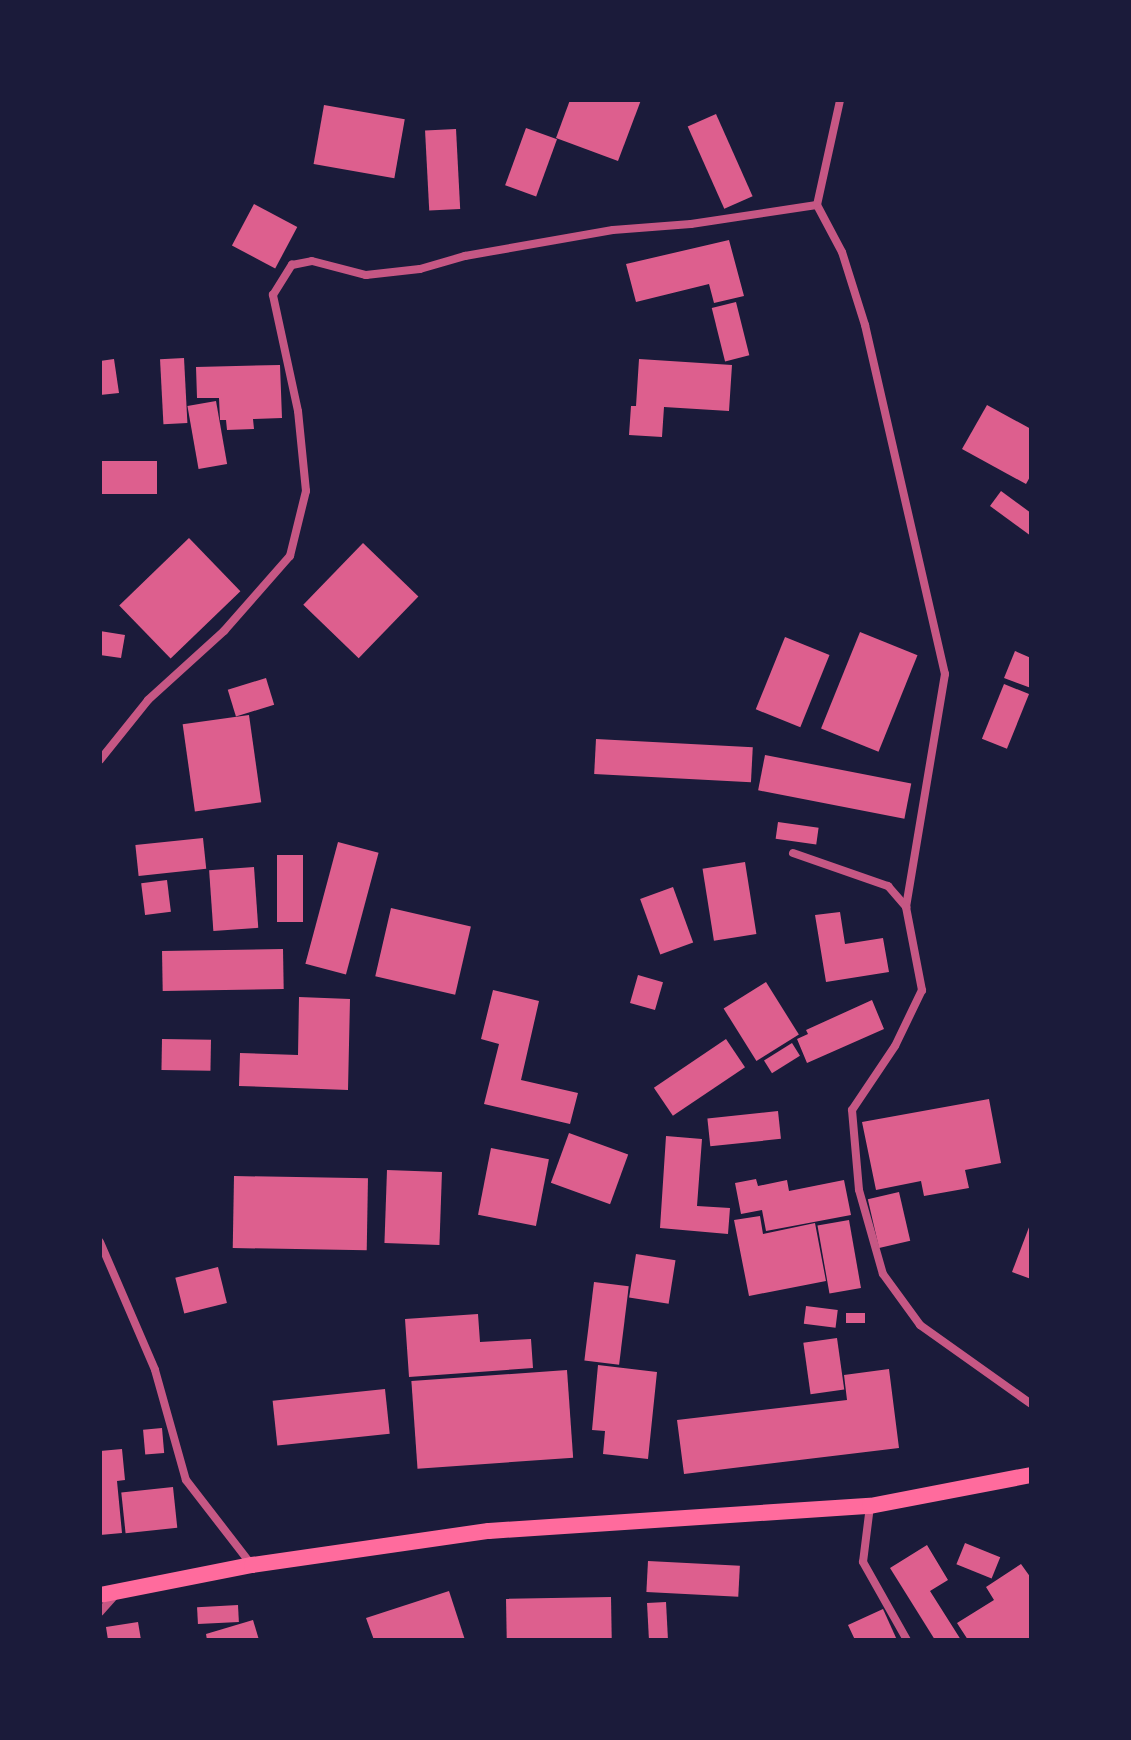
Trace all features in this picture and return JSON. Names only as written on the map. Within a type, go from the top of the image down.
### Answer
[{"type":"main road","points":[[100,1595],[252,1565],[489,1531],[870,1506],[1031,1475]]},
{"type":"street","points":[[840,100],[817,205],[842,252],[865,325],[945,674],[906,907],[922,990],[895,1046],[852,1110],[859,1190],[883,1274],[920,1325],[1031,1404]]},
{"type":"street","points":[[100,760],[148,700],[224,631],[290,556],[306,491],[298,411],[273,295],[292,265],[312,261],[366,275],[393,272],[613,230],[691,224],[817,205]]},
{"type":"street","points":[[793,853],[888,886],[906,907]]},
{"type":"street","points":[[100,1242],[155,1370],[186,1480],[252,1565]]},
{"type":"street","points":[[870,1506],[863,1562],[907,1640]]},
{"type":"street","points":[[100,1612],[121,1590]]},
{"type":"building","points":[[570,100],[641,100],[618,161],[556,138]]},
{"type":"building","points":[[324,105],[405,119],[394,178],[314,164]]},
{"type":"building","points":[[716,114],[753,196],[724,209],[688,127]]},
{"type":"building","points":[[526,128],[557,139],[536,197],[505,185]]},
{"type":"building","points":[[456,129],[460,209],[429,211],[425,131]]},
{"type":"building","points":[[254,204],[297,227],[275,269],[232,245]]},
{"type":"building","points":[[729,240],[744,296],[714,303],[709,284],[636,302],[626,264]]},
{"type":"building","points":[[736,302],[749,355],[725,361],[712,308]]},
{"type":"building","points":[[184,358],[187,423],[163,424],[160,359]]},
{"type":"building","points":[[114,359],[119,393],[100,395],[100,361]]},
{"type":"building","points":[[639,359],[732,365],[729,411],[664,407],[662,437],[629,435],[631,406],[636,406]]},
{"type":"building","points":[[280,365],[282,418],[253,419],[254,429],[227,430],[226,420],[220,420],[219,398],[197,398],[196,367]]},
{"type":"building","points":[[216,401],[227,464],[199,469],[187,406]]},
{"type":"building","points":[[987,405],[1031,429],[1031,475],[1026,484],[962,449]]},
{"type":"building","points":[[100,461],[157,461],[157,494],[100,494]]},
{"type":"building","points":[[1001,491],[1031,513],[1031,536],[990,506]]},
{"type":"building","points":[[189,538],[240,591],[171,659],[119,605]]},
{"type":"building","points":[[363,543],[418,596],[359,658],[303,605]]},
{"type":"building","points":[[100,631],[125,635],[121,658],[100,655]]},
{"type":"building","points":[[860,632],[917,655],[879,752],[821,728]]},
{"type":"building","points":[[785,637],[830,655],[800,727],[756,709]]},
{"type":"building","points":[[1015,651],[1031,658],[1031,688],[1004,678]]},
{"type":"building","points":[[266,678],[274,705],[236,716],[228,690]]},
{"type":"building","points":[[1004,684],[1029,694],[1007,749],[982,739]]},
{"type":"building","points":[[249,715],[261,802],[195,811],[183,724]]},
{"type":"building","points":[[596,739],[753,747],[751,782],[594,774]]},
{"type":"building","points":[[765,755],[911,783],[904,819],[758,790]]},
{"type":"building","points":[[778,822],[819,828],[816,845],[776,839]]},
{"type":"building","points":[[203,838],[206,869],[139,876],[135,845]]},
{"type":"building","points":[[338,842],[379,853],[346,975],[305,964]]},
{"type":"building","points":[[277,855],[303,855],[303,922],[277,922]]},
{"type":"building","points":[[745,862],[756,934],[714,941],[703,869]]},
{"type":"building","points":[[254,867],[258,928],[213,931],[209,870]]},
{"type":"building","points":[[167,880],[171,912],[145,915],[141,883]]},
{"type":"building","points":[[673,887],[693,942],[660,954],[640,899]]},
{"type":"building","points":[[391,908],[471,926],[455,995],[375,976]]},
{"type":"building","points":[[840,912],[845,944],[883,938],[889,972],[826,982],[815,915]]},
{"type":"building","points":[[283,949],[284,989],[163,991],[162,951]]},
{"type":"building","points":[[638,975],[663,982],[655,1010],[630,1003]]},
{"type":"building","points":[[766,982],[799,1035],[756,1061],[724,1008]]},
{"type":"building","points":[[493,990],[539,1001],[521,1080],[578,1093],[570,1124],[484,1104],[499,1044],[481,1039]]},
{"type":"building","points":[[299,997],[350,999],[348,1090],[239,1086],[240,1053],[298,1055]]},
{"type":"building","points":[[872,1000],[884,1029],[807,1063],[797,1039],[808,1034],[806,1030]]},
{"type":"building","points":[[162,1039],[211,1040],[210,1071],[161,1070]]},
{"type":"building","points":[[726,1039],[745,1067],[673,1116],[654,1088]]},
{"type":"building","points":[[792,1043],[800,1056],[772,1073],[764,1060]]},
{"type":"building","points":[[989,1099],[1001,1163],[965,1170],[969,1188],[924,1196],[921,1181],[876,1190],[862,1122]]},
{"type":"building","points":[[778,1111],[781,1139],[710,1146],[707,1118]]},
{"type":"building","points":[[569,1133],[628,1155],[610,1204],[551,1183]]},
{"type":"building","points":[[666,1136],[702,1139],[697,1206],[730,1208],[728,1234],[660,1228]]},
{"type":"building","points":[[491,1148],[549,1159],[536,1226],[478,1215]]},
{"type":"building","points":[[387,1170],[442,1172],[439,1245],[384,1243]]},
{"type":"building","points":[[234,1176],[368,1178],[367,1250],[233,1248]]},
{"type":"building","points":[[756,1179],[758,1186],[787,1180],[789,1191],[844,1180],[851,1215],[766,1231],[762,1210],[741,1214],[735,1183]]},
{"type":"building","points":[[899,1192],[910,1241],[879,1248],[868,1199]]},
{"type":"building","points":[[760,1216],[763,1234],[815,1223],[826,1281],[749,1296],[734,1220]]},
{"type":"building","points":[[849,1220],[861,1288],[829,1294],[817,1226]]},
{"type":"building","points":[[1031,1222],[1031,1279],[1012,1272]]},
{"type":"building","points":[[636,1254],[676,1260],[669,1304],[629,1297]]},
{"type":"building","points":[[218,1267],[227,1303],[184,1314],[175,1278]]},
{"type":"building","points":[[594,1282],[629,1286],[619,1365],[584,1360]]},
{"type":"building","points":[[806,1306],[838,1310],[836,1328],[804,1324]]},
{"type":"building","points":[[846,1313],[865,1313],[865,1323],[846,1323]]},
{"type":"building","points":[[478,1314],[480,1342],[531,1339],[533,1368],[409,1377],[405,1319]]},
{"type":"building","points":[[837,1338],[844,1389],[811,1394],[803,1343]]},
{"type":"building","points":[[598,1365],[657,1372],[648,1459],[603,1454],[605,1431],[592,1430]]},
{"type":"building","points":[[889,1369],[899,1448],[684,1474],[677,1420],[847,1400],[844,1375]]},
{"type":"building","points":[[567,1370],[573,1458],[418,1469],[411,1381]]},
{"type":"building","points":[[385,1389],[390,1434],[277,1446],[273,1401]]},
{"type":"building","points":[[162,1428],[164,1453],[145,1455],[143,1430]]},
{"type":"building","points":[[122,1449],[125,1480],[117,1481],[122,1533],[100,1535],[100,1451]]},
{"type":"building","points":[[173,1487],[177,1528],[126,1533],[121,1492]]},
{"type":"building","points":[[965,1543],[1000,1557],[992,1579],[956,1564]]},
{"type":"building","points":[[927,1545],[948,1580],[930,1591],[961,1640],[935,1640],[890,1568]]},
{"type":"building","points":[[648,1561],[740,1566],[738,1597],[646,1592]]},
{"type":"building","points":[[1021,1564],[1031,1578],[1031,1640],[968,1640],[957,1623],[994,1600],[986,1587]]},
{"type":"building","points":[[449,1591],[465,1640],[374,1640],[366,1618]]},
{"type":"building","points":[[611,1597],[612,1640],[507,1640],[506,1599]]},
{"type":"building","points":[[666,1602],[668,1640],[649,1640],[647,1603]]},
{"type":"building","points":[[238,1605],[239,1622],[198,1624],[197,1607]]},
{"type":"building","points":[[883,1609],[897,1640],[855,1640],[848,1625]]},
{"type":"building","points":[[253,1620],[259,1640],[207,1640],[206,1634]]},
{"type":"building","points":[[138,1622],[141,1640],[108,1640],[106,1627]]}]
